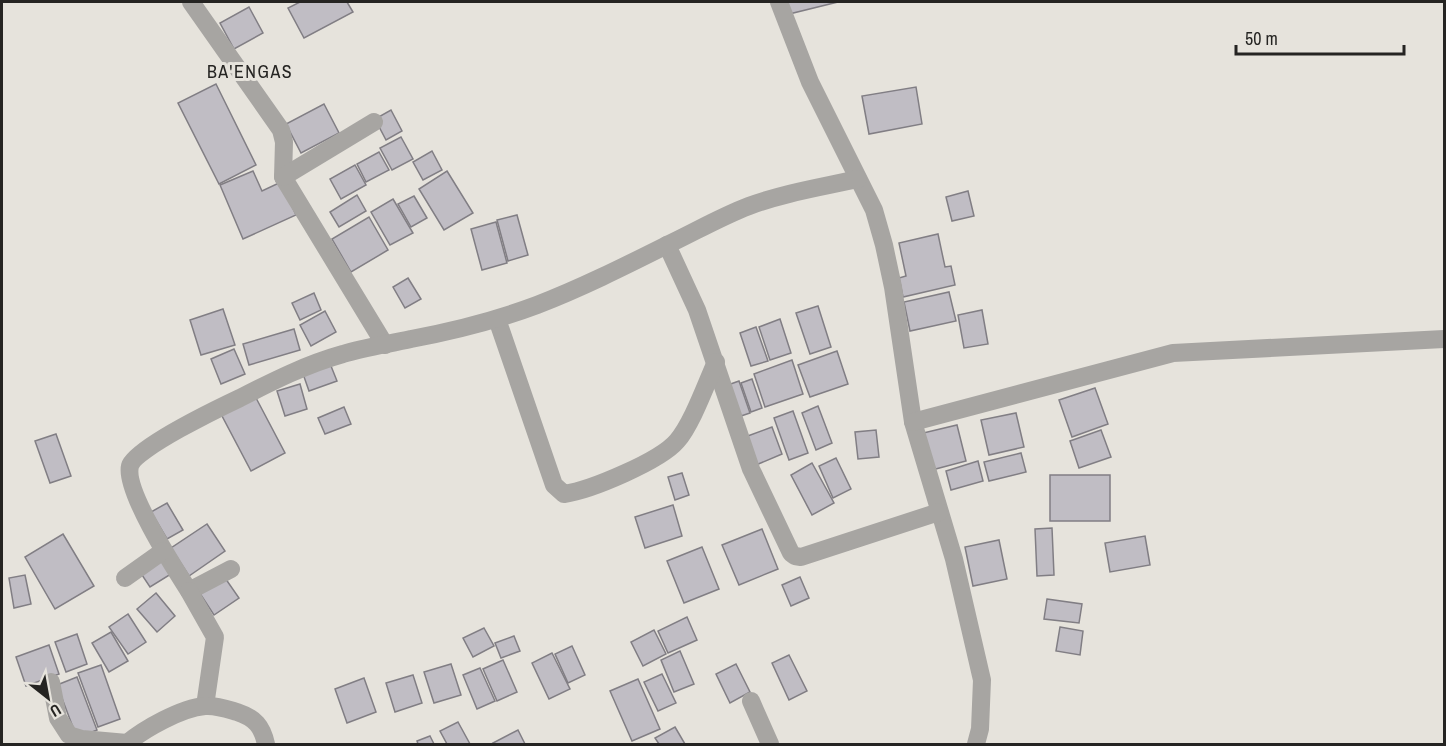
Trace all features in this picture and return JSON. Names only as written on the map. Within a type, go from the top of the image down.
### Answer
[{"type":"street","points":[[191,2],[281,130],[284,142],[283,177],[385,345]]},
{"type":"street","points":[[779,2],[810,82],[874,210],[884,245],[893,287],[913,422],[954,559],[982,680],[980,729],[976,744]]},
{"type":"street","points":[[283,177],[374,122]]},
{"type":"street","points":[[205,706],[215,637],[163,551],[135,493],[130,477],[130,466],[133,460],[169,435],[216,409],[298,370],[342,354],[497,319],[538,304],[751,206],[806,190],[858,179]]},
{"type":"street","points":[[667,245],[697,310],[751,469],[791,553],[801,557],[939,512]]},
{"type":"street","points":[[497,319],[554,485],[564,494],[636,468],[665,452],[685,430],[716,362]]},
{"type":"street","points":[[913,422],[1173,353],[1444,339]]},
{"type":"street","points":[[125,578],[163,551]]},
{"type":"street","points":[[189,591],[231,569]]},
{"type":"street","points":[[51,682],[58,718],[69,735],[82,739],[127,744],[179,713],[205,706],[223,708],[257,721],[266,744]]},
{"type":"street","points":[[751,701],[770,744]]},
{"type":"building","points":[[300,2],[347,2],[353,12],[304,38],[288,8]]},
{"type":"building","points":[[781,2],[838,2],[785,15]]},
{"type":"building","points":[[249,7],[263,33],[234,49],[220,23]]},
{"type":"building","points":[[216,84],[256,165],[219,184],[178,103]]},
{"type":"building","points":[[916,87],[922,124],[869,134],[862,96]]},
{"type":"building","points":[[324,104],[339,133],[301,153],[286,124]]},
{"type":"building","points":[[391,110],[402,131],[386,140],[375,119]]},
{"type":"building","points":[[401,137],[413,159],[392,170],[380,148]]},
{"type":"building","points":[[432,151],[442,170],[423,180],[413,162]]},
{"type":"building","points":[[379,152],[389,170],[366,182],[357,164]]},
{"type":"building","points":[[355,165],[366,185],[341,199],[330,179]]},
{"type":"building","points":[[253,171],[262,191],[281,182],[296,215],[243,239],[220,185]]},
{"type":"building","points":[[447,171],[473,213],[444,230],[419,189]]},
{"type":"building","points":[[968,191],[974,216],[952,221],[946,197]]},
{"type":"building","points":[[357,195],[366,211],[339,227],[330,212]]},
{"type":"building","points":[[414,196],[427,218],[411,227],[398,204]]},
{"type":"building","points":[[393,199],[413,233],[390,245],[371,212]]},
{"type":"building","points":[[517,215],[528,255],[508,261],[497,220]]},
{"type":"building","points":[[369,217],[388,250],[351,272],[332,239]]},
{"type":"building","points":[[496,222],[507,263],[482,270],[471,229]]},
{"type":"building","points":[[938,234],[945,267],[951,266],[955,285],[903,297],[899,278],[906,276],[899,243]]},
{"type":"building","points":[[408,278],[421,299],[405,308],[393,287]]},
{"type":"building","points":[[949,292],[956,321],[910,331],[904,302]]},
{"type":"building","points":[[314,293],[321,310],[300,320],[292,303]]},
{"type":"building","points":[[818,306],[831,347],[810,354],[796,313]]},
{"type":"building","points":[[223,309],[235,345],[201,355],[190,320]]},
{"type":"building","points":[[982,310],[988,344],[964,348],[958,315]]},
{"type":"building","points":[[325,311],[336,332],[311,346],[300,325]]},
{"type":"building","points":[[780,319],[791,353],[770,360],[759,327]]},
{"type":"building","points":[[756,327],[768,361],[751,366],[740,333]]},
{"type":"building","points":[[294,329],[300,350],[249,365],[243,344]]},
{"type":"building","points":[[234,349],[245,374],[221,384],[211,359]]},
{"type":"building","points":[[837,351],[848,384],[810,397],[798,365]]},
{"type":"building","points":[[792,360],[803,394],[765,407],[754,374]]},
{"type":"building","points":[[329,361],[337,381],[309,391],[302,371]]},
{"type":"building","points":[[752,379],[762,408],[751,412],[741,383]]},
{"type":"building","points":[[739,381],[750,413],[735,418],[725,386]]},
{"type":"building","points":[[300,384],[307,409],[285,416],[277,391]]},
{"type":"building","points":[[1095,388],[1108,424],[1072,437],[1059,400]]},
{"type":"building","points":[[255,396],[285,453],[251,471],[221,414]]},
{"type":"building","points":[[818,406],[832,443],[816,450],[802,413]]},
{"type":"building","points":[[344,407],[351,424],[325,434],[318,418]]},
{"type":"building","points":[[793,411],[808,453],[789,460],[774,418]]},
{"type":"building","points":[[1016,413],[1024,447],[989,455],[981,420]]},
{"type":"building","points":[[957,425],[966,461],[928,471],[919,434]]},
{"type":"building","points":[[772,427],[782,454],[756,465],[745,437]]},
{"type":"building","points":[[876,430],[879,457],[858,459],[855,432]]},
{"type":"building","points":[[1101,430],[1111,457],[1079,468],[1070,441]]},
{"type":"building","points":[[56,434],[71,476],[50,483],[35,441]]},
{"type":"building","points":[[1021,453],[1026,472],[989,481],[984,462]]},
{"type":"building","points":[[836,458],[851,489],[833,498],[819,466]]},
{"type":"building","points":[[978,461],[983,481],[951,490],[946,471]]},
{"type":"building","points":[[812,463],[834,503],[812,515],[791,475]]},
{"type":"building","points":[[682,473],[689,495],[675,500],[668,477]]},
{"type":"building","points":[[1050,475],[1110,475],[1110,521],[1050,521]]},
{"type":"building","points":[[167,503],[183,530],[167,539],[151,512]]},
{"type":"building","points":[[673,505],[682,536],[645,548],[635,517]]},
{"type":"building","points":[[207,524],[225,551],[189,576],[171,548]]},
{"type":"building","points":[[1052,528],[1054,575],[1037,576],[1035,529]]},
{"type":"building","points":[[762,529],[778,569],[739,585],[722,545]]},
{"type":"building","points":[[63,534],[94,586],[55,609],[25,557]]},
{"type":"building","points":[[1145,536],[1150,565],[1110,572],[1105,543]]},
{"type":"building","points":[[999,540],[1007,579],[973,586],[965,547]]},
{"type":"building","points":[[702,547],[719,589],[684,603],[667,561]]},
{"type":"building","points":[[161,558],[171,574],[150,587],[140,572]]},
{"type":"building","points":[[25,575],[31,604],[14,608],[9,578]]},
{"type":"building","points":[[223,575],[239,598],[214,615],[199,592]]},
{"type":"building","points":[[800,577],[809,598],[791,606],[782,585]]},
{"type":"building","points":[[156,593],[175,616],[157,632],[137,609]]},
{"type":"building","points":[[1047,599],[1082,604],[1079,623],[1044,619]]},
{"type":"building","points":[[128,614],[146,642],[128,654],[109,627]]},
{"type":"building","points":[[687,617],[697,640],[668,653],[658,631]]},
{"type":"building","points":[[1060,627],[1083,631],[1080,655],[1056,651]]},
{"type":"building","points":[[484,628],[494,646],[473,657],[463,638]]},
{"type":"building","points":[[654,630],[666,654],[643,666],[631,642]]},
{"type":"building","points":[[111,632],[128,661],[109,672],[92,643]]},
{"type":"building","points":[[77,634],[87,664],[66,672],[55,642]]},
{"type":"building","points":[[514,636],[520,651],[501,658],[495,643]]},
{"type":"building","points":[[49,645],[59,674],[26,686],[16,657]]},
{"type":"building","points":[[572,646],[585,675],[568,683],[555,654]]},
{"type":"building","points":[[680,651],[694,684],[674,692],[661,660]]},
{"type":"building","points":[[552,653],[570,689],[549,699],[532,663]]},
{"type":"building","points":[[789,655],[807,691],[789,700],[772,663]]},
{"type":"building","points":[[503,660],[517,692],[497,701],[483,669]]},
{"type":"building","points":[[451,664],[461,695],[434,703],[424,672]]},
{"type":"building","points":[[736,664],[750,692],[730,703],[716,674]]},
{"type":"building","points":[[101,665],[120,719],[98,727],[78,673]]},
{"type":"building","points":[[480,668],[495,701],[477,709],[463,675]]},
{"type":"building","points":[[662,674],[676,703],[658,711],[644,682]]},
{"type":"building","points":[[413,675],[422,703],[395,712],[386,683]]},
{"type":"building","points":[[77,677],[97,730],[77,738],[57,685]]},
{"type":"building","points":[[364,678],[376,712],[347,723],[335,689]]},
{"type":"building","points":[[638,679],[660,729],[632,741],[610,691]]},
{"type":"building","points":[[458,722],[470,744],[447,744],[440,731]]},
{"type":"building","points":[[675,727],[685,744],[659,744],[655,738]]},
{"type":"building","points":[[518,730],[525,744],[493,743]]},
{"type":"building","points":[[430,736],[434,744],[418,744],[417,741]]},
{"type":"district","name":"BA'ENGAS","points":[[250,71]]}]
